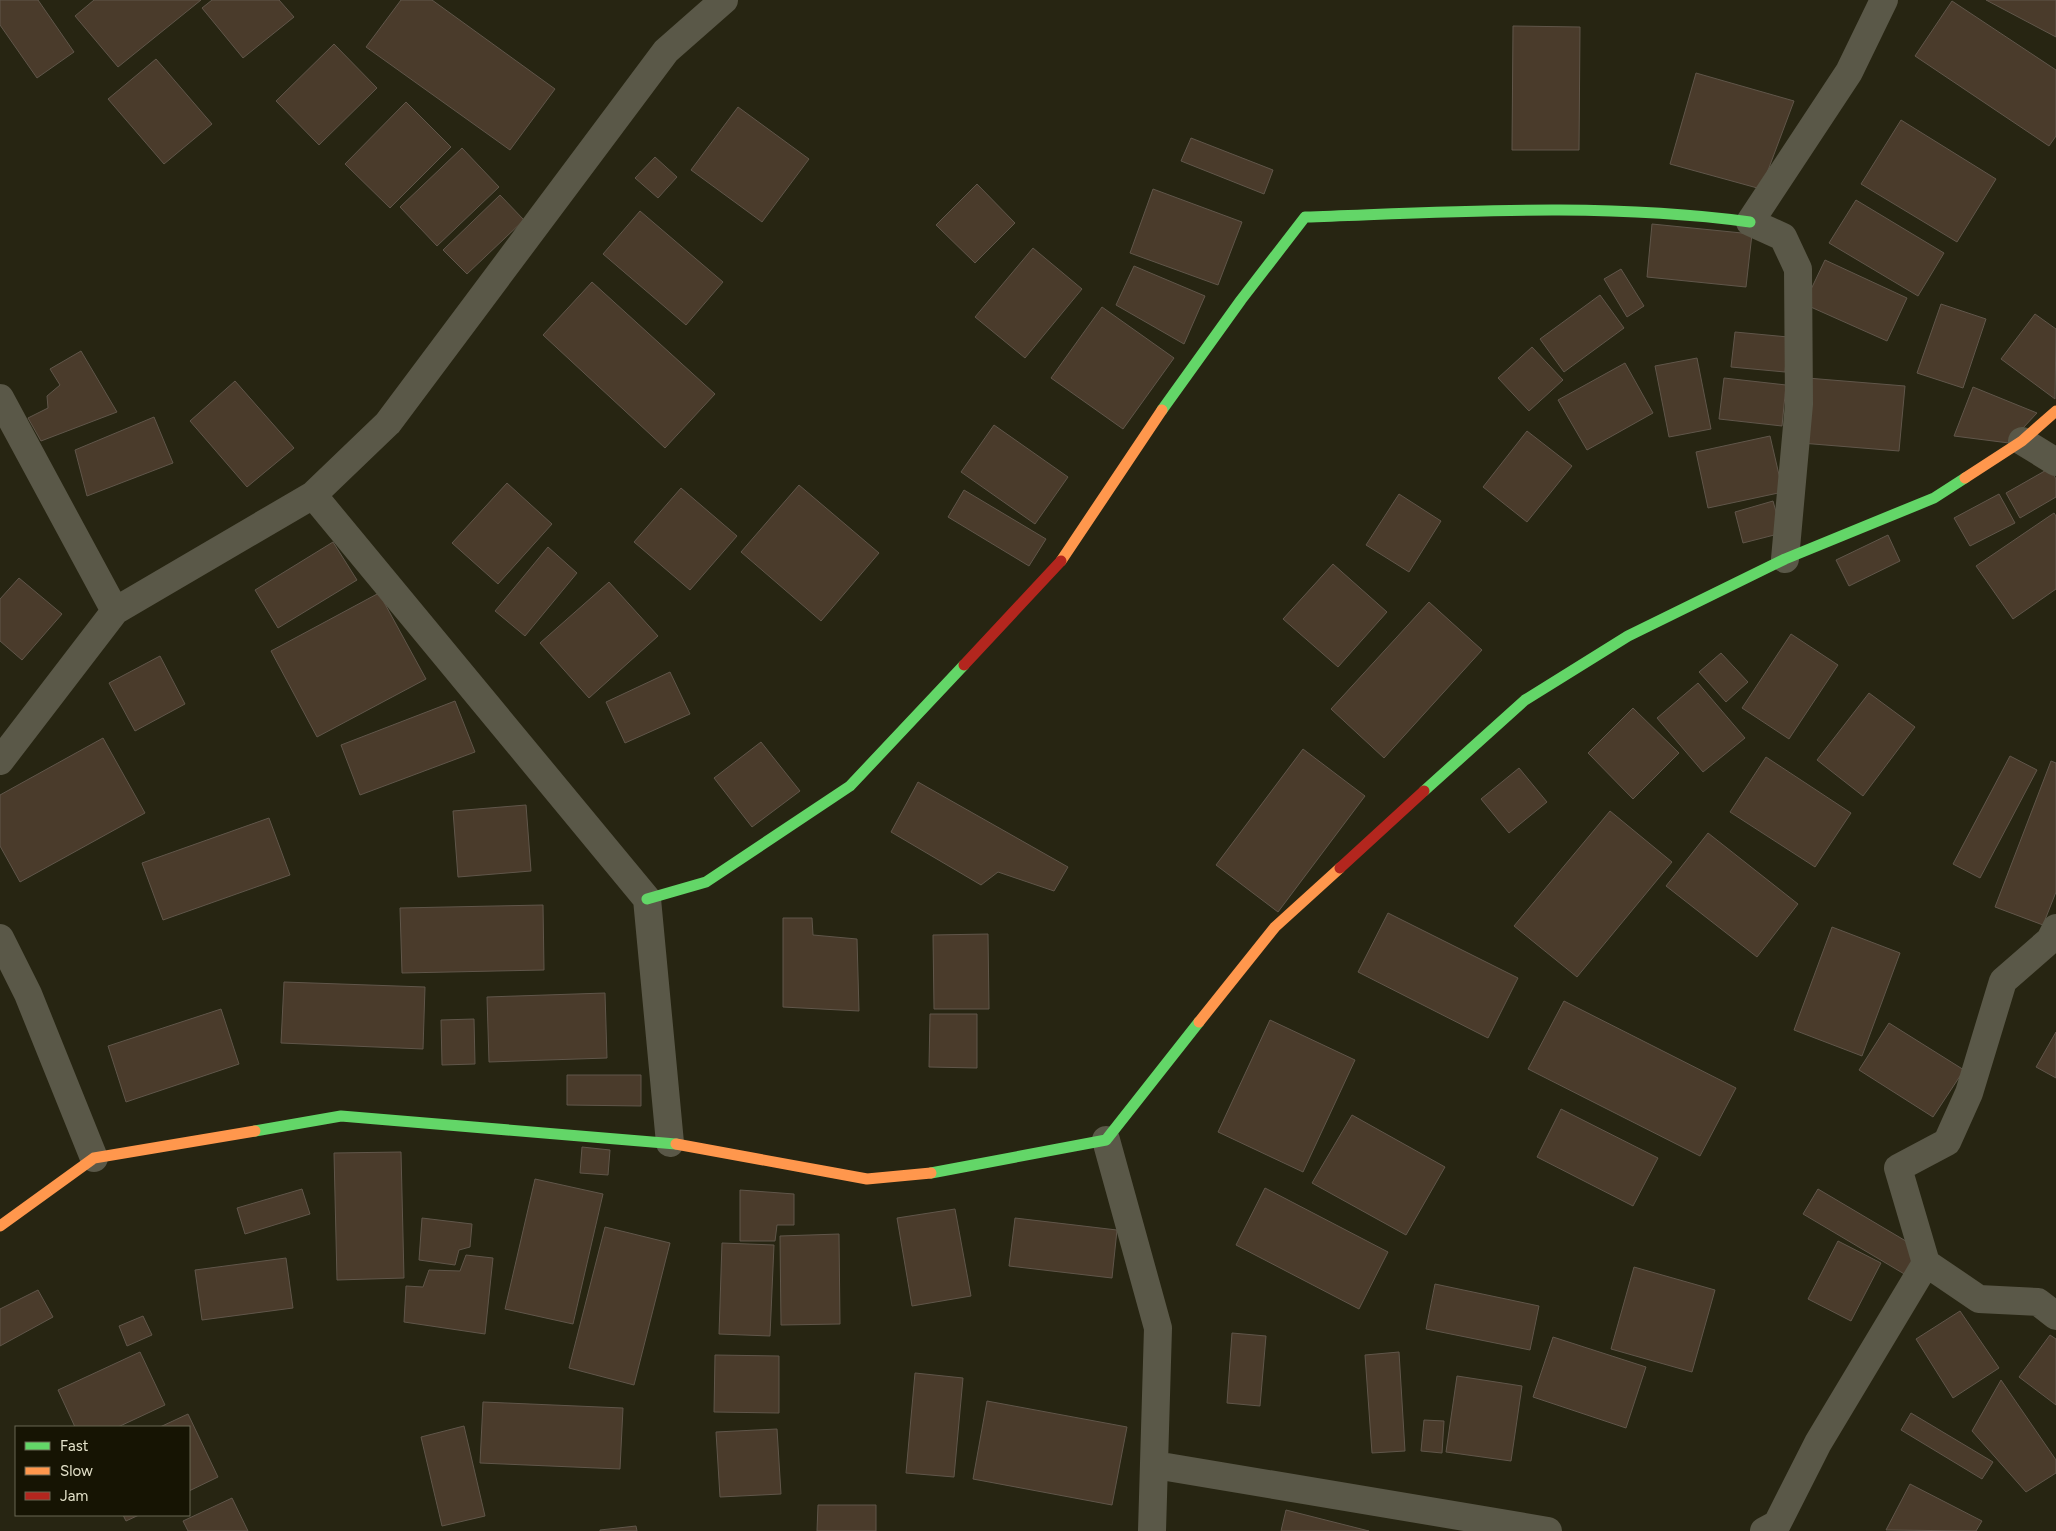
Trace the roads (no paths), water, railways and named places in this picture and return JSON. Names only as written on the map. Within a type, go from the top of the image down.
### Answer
[{"type":"street","points":[[0,762],[115,611],[313,495],[388,424],[666,51],[724,0]]},
{"type":"street","points":[[1750,222],[1849,72],[1884,0]]},
{"type":"street","points":[[647,899],[706,882],[850,786],[1062,560],[1145,433],[1241,300],[1305,218],[1463,211],[1648,211],[1700,214],[1750,222],[1783,237],[1798,269],[1799,404],[1784,559]]},
{"type":"street","points":[[0,398],[115,611]]},
{"type":"street","points":[[0,1226],[94,1158],[341,1116],[670,1143],[867,1179],[940,1172],[1106,1140],[1275,927],[1525,700],[1628,636],[1784,559],[1934,498],[2022,441],[2056,411]]},
{"type":"street","points":[[2022,441],[2056,462]]},
{"type":"street","points":[[313,495],[647,899],[670,1143]]},
{"type":"street","points":[[2056,928],[2050,940],[2003,981],[1969,1093],[1947,1142],[1898,1168],[1926,1263],[1979,1300],[2038,1302],[2056,1316]]},
{"type":"street","points":[[0,938],[28,994],[94,1158]]},
{"type":"street","points":[[1106,1140],[1158,1328],[1152,1531]]},
{"type":"street","points":[[1764,1531],[1777,1524],[1818,1443],[1926,1263]]},
{"type":"street","points":[[1155,1465],[1548,1531]]}]
